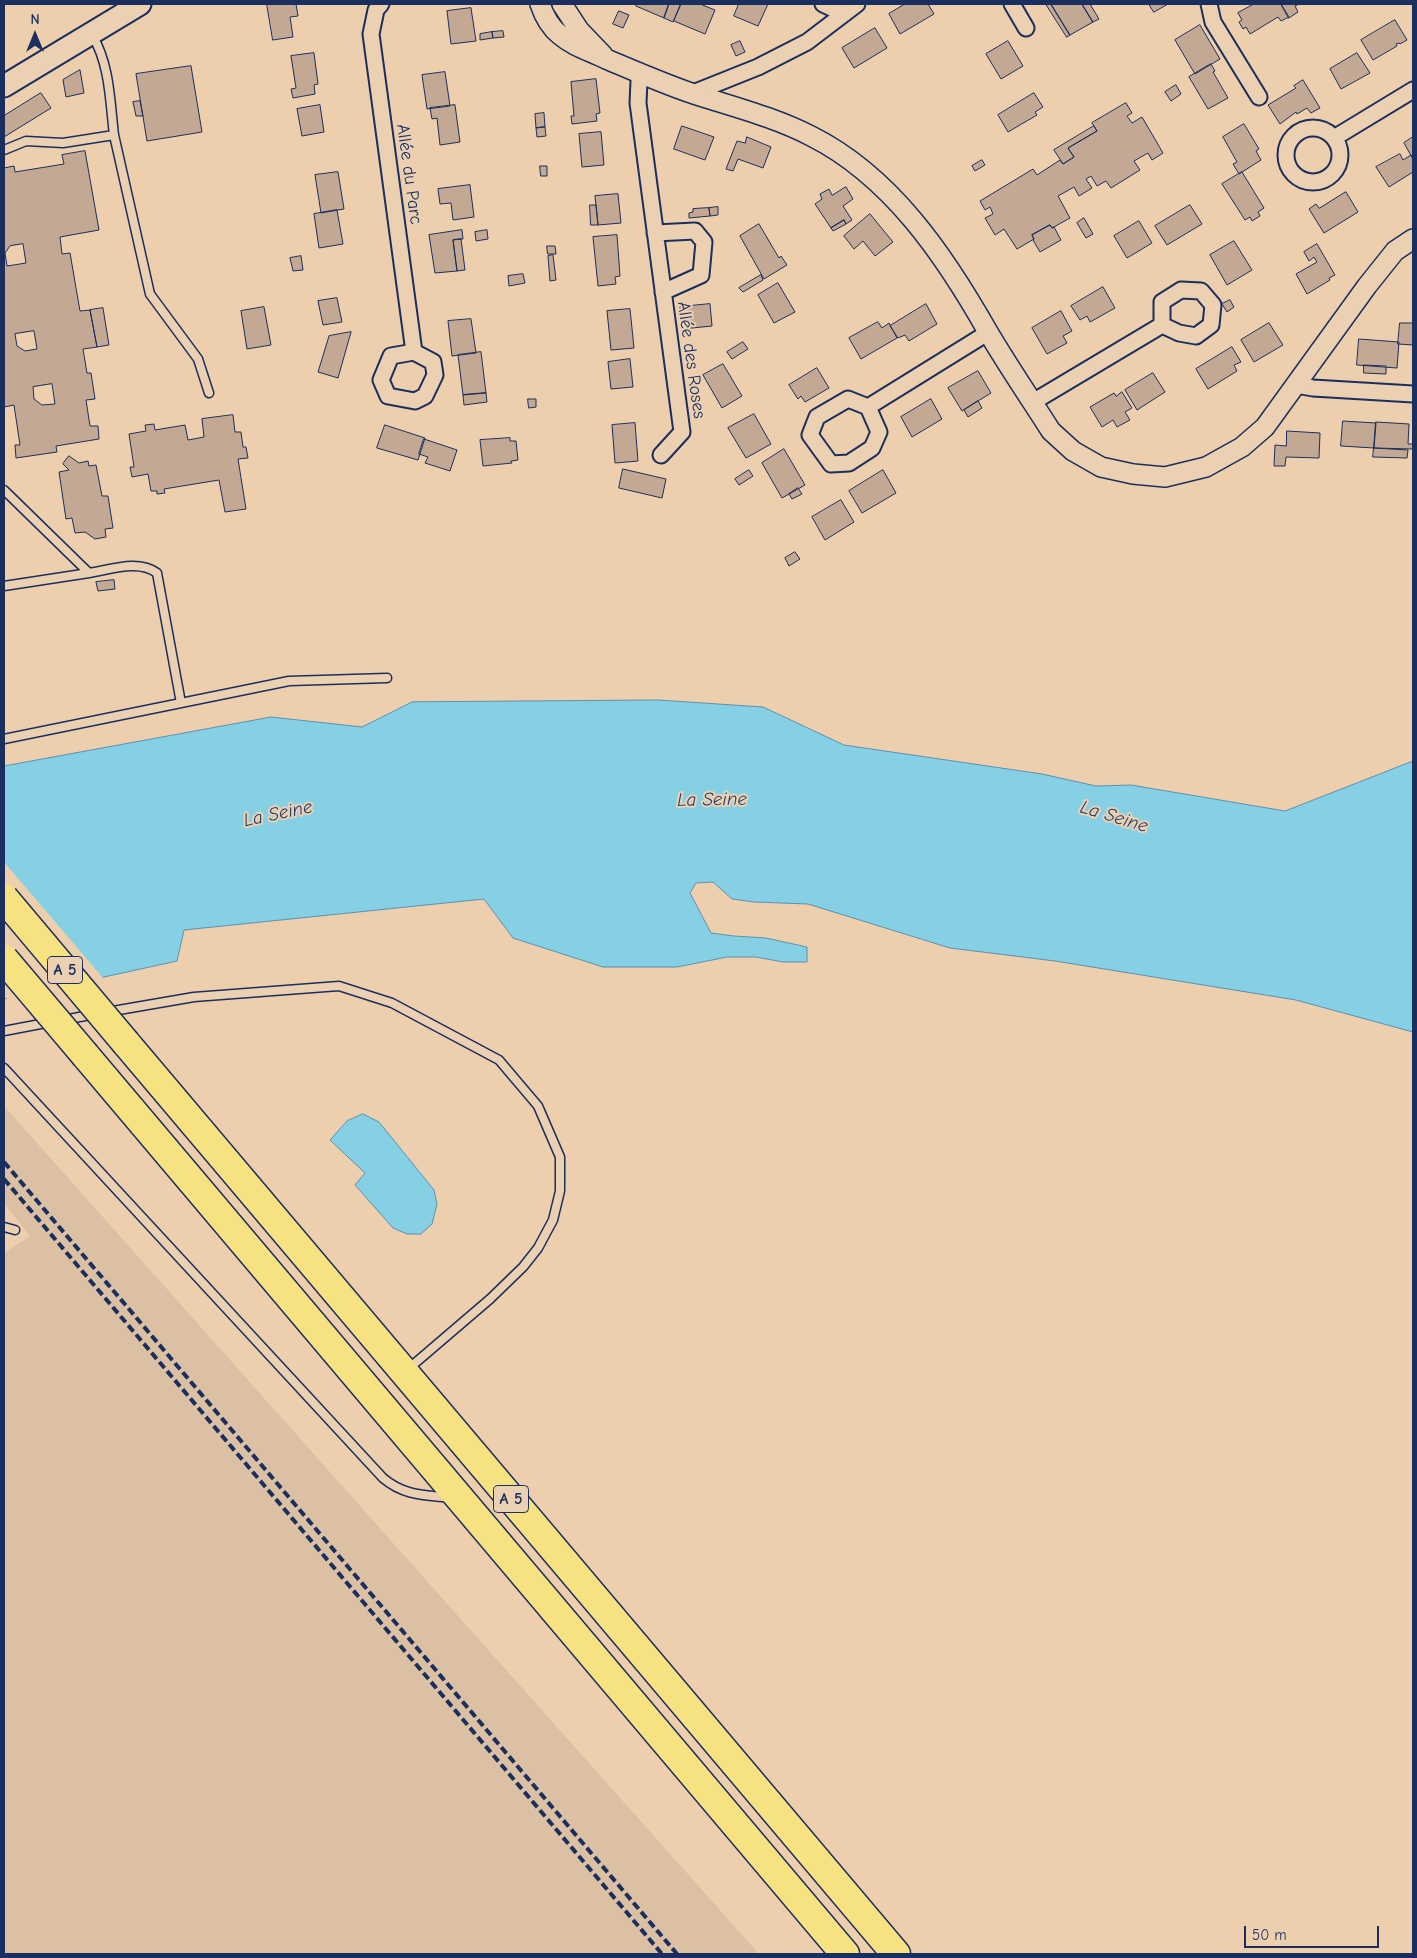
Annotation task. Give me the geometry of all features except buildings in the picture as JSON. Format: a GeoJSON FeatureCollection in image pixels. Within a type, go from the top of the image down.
{"type":"FeatureCollection","features":[{"type":"Feature","properties":{"kind":"highway","name":"A 5"},"geometry":{"type":"LineString","coordinates":[[4,898],[896,1954]]}},
{"type":"Feature","properties":{"kind":"highway","name":"A 5"},"geometry":{"type":"LineString","coordinates":[[4,959],[845,1954]]}},
{"type":"Feature","properties":{"kind":"main road"},"geometry":{"type":"LineString","coordinates":[[4,86],[140,4]]}},
{"type":"Feature","properties":{"kind":"street","name":"Allée du Parc"},"geometry":{"type":"LineString","coordinates":[[381,4],[376,10],[372,34],[414,352]]}},
{"type":"Feature","properties":{"kind":"street"},"geometry":{"type":"LineString","coordinates":[[540,4],[544,17],[559,34],[578,48],[641,75],[764,115],[812,136],[856,163],[916,223],[946,262],[1051,431],[1073,451],[1102,466],[1133,474],[1165,477],[1206,467],[1242,447],[1265,427],[1367,286],[1395,251],[1413,239]]}},
{"type":"Feature","properties":{"kind":"street"},"geometry":{"type":"LineString","coordinates":[[562,4],[579,30],[605,58]]}},
{"type":"Feature","properties":{"kind":"street"},"geometry":{"type":"LineString","coordinates":[[822,4],[844,14]]}},
{"type":"Feature","properties":{"kind":"street"},"geometry":{"type":"LineString","coordinates":[[693,93],[758,67],[807,42],[858,4]]}},
{"type":"Feature","properties":{"kind":"street"},"geometry":{"type":"LineString","coordinates":[[1012,4],[1026,28]]}},
{"type":"Feature","properties":{"kind":"street"},"geometry":{"type":"LineString","coordinates":[[1209,4],[1213,22],[1260,97]]}},
{"type":"Feature","properties":{"kind":"street","name":"Allée des Roses"},"geometry":{"type":"LineString","coordinates":[[641,75],[638,103],[682,432],[661,455]]}},
{"type":"Feature","properties":{"kind":"street"},"geometry":{"type":"LineString","coordinates":[[1334,138],[1413,90]]}},
{"type":"Feature","properties":{"kind":"street","name":"Allée des Roses"},"geometry":{"type":"LineString","coordinates":[[655,233],[695,231],[704,242],[701,275],[663,292]]}},
{"type":"Feature","properties":{"kind":"street"},"geometry":{"type":"LineString","coordinates":[[1033,402],[1162,325]]}},
{"type":"Feature","properties":{"kind":"street"},"geometry":{"type":"LineString","coordinates":[[868,407],[989,332]]}},
{"type":"Feature","properties":{"kind":"street"},"geometry":{"type":"LineString","coordinates":[[1296,385],[1313,388],[1413,394]]}},
{"type":"Feature","properties":{"kind":"street"},"geometry":{"type":"LineString","coordinates":[[848,399],[868,407],[879,432],[872,448],[849,463],[831,464],[810,435],[817,417],[848,399]]}},
{"type":"Feature","properties":{"kind":"lane"},"geometry":{"type":"LineString","coordinates":[[91,33],[99,46],[106,70],[114,135],[150,294],[198,359],[210,392]]}},
{"type":"Feature","properties":{"kind":"lane"},"geometry":{"type":"LineString","coordinates":[[4,150],[26,141],[63,143],[114,135]]}},
{"type":"Feature","properties":{"kind":"lane"},"geometry":{"type":"LineString","coordinates":[[4,490],[89,573]]}},
{"type":"Feature","properties":{"kind":"lane"},"geometry":{"type":"LineString","coordinates":[[4,586],[137,566],[150,568],[157,573],[181,703]]}},
{"type":"Feature","properties":{"kind":"lane"},"geometry":{"type":"LineString","coordinates":[[4,739],[289,681],[387,678]]}},
{"type":"Feature","properties":{"kind":"lane"},"geometry":{"type":"LineString","coordinates":[[4,1031],[194,997],[339,986],[392,1003],[499,1060],[538,1106],[560,1158],[558,1204],[545,1235],[523,1267],[490,1299],[404,1372]]}},
{"type":"Feature","properties":{"kind":"lane"},"geometry":{"type":"LineString","coordinates":[[4,1068],[383,1478],[394,1487],[408,1493],[460,1499]]}},
{"type":"Feature","properties":{"kind":"lane"},"geometry":{"type":"LineString","coordinates":[[4,1227],[15,1230]]}},
{"type":"Feature","properties":{"kind":"shaded area"},"geometry":{"type":"Polygon","coordinates":[[[4,1106],[759,1954],[4,1954],[4,1253],[30,1236],[4,1203],[4,1106]]]}},
{"type":"Feature","properties":{"kind":"water","name":"La Seine"},"geometry":{"type":"Polygon","coordinates":[[[658,700],[763,707],[844,745],[1042,774],[1096,786],[1131,785],[1285,811],[1413,761],[1413,1032],[1296,1000],[1055,961],[950,948],[808,904],[754,902],[732,899],[713,882],[696,883],[690,893],[711,933],[766,938],[807,947],[807,962],[783,962],[756,957],[727,957],[677,967],[603,967],[513,938],[484,899],[184,930],[177,961],[4,999],[4,766],[271,717],[362,727],[412,702],[658,700]]]}},
{"type":"Feature","properties":{"kind":"water"},"geometry":{"type":"Polygon","coordinates":[[[363,1114],[379,1122],[434,1190],[437,1204],[432,1224],[421,1234],[407,1234],[393,1228],[355,1185],[365,1173],[330,1140],[347,1121],[363,1114]]]}},
{"type":"Feature","properties":{"kind":"pier"},"geometry":{"type":"Polygon","coordinates":[[[4,862],[104,979],[8,1000],[4,996],[4,862]]]}},
{"type":"Feature","properties":{"kind":"railway"},"geometry":{"type":"LineString","coordinates":[[4,1162],[677,1954]]}},
{"type":"Feature","properties":{"kind":"railway"},"geometry":{"type":"LineString","coordinates":[[4,1179],[662,1954]]}}]}
